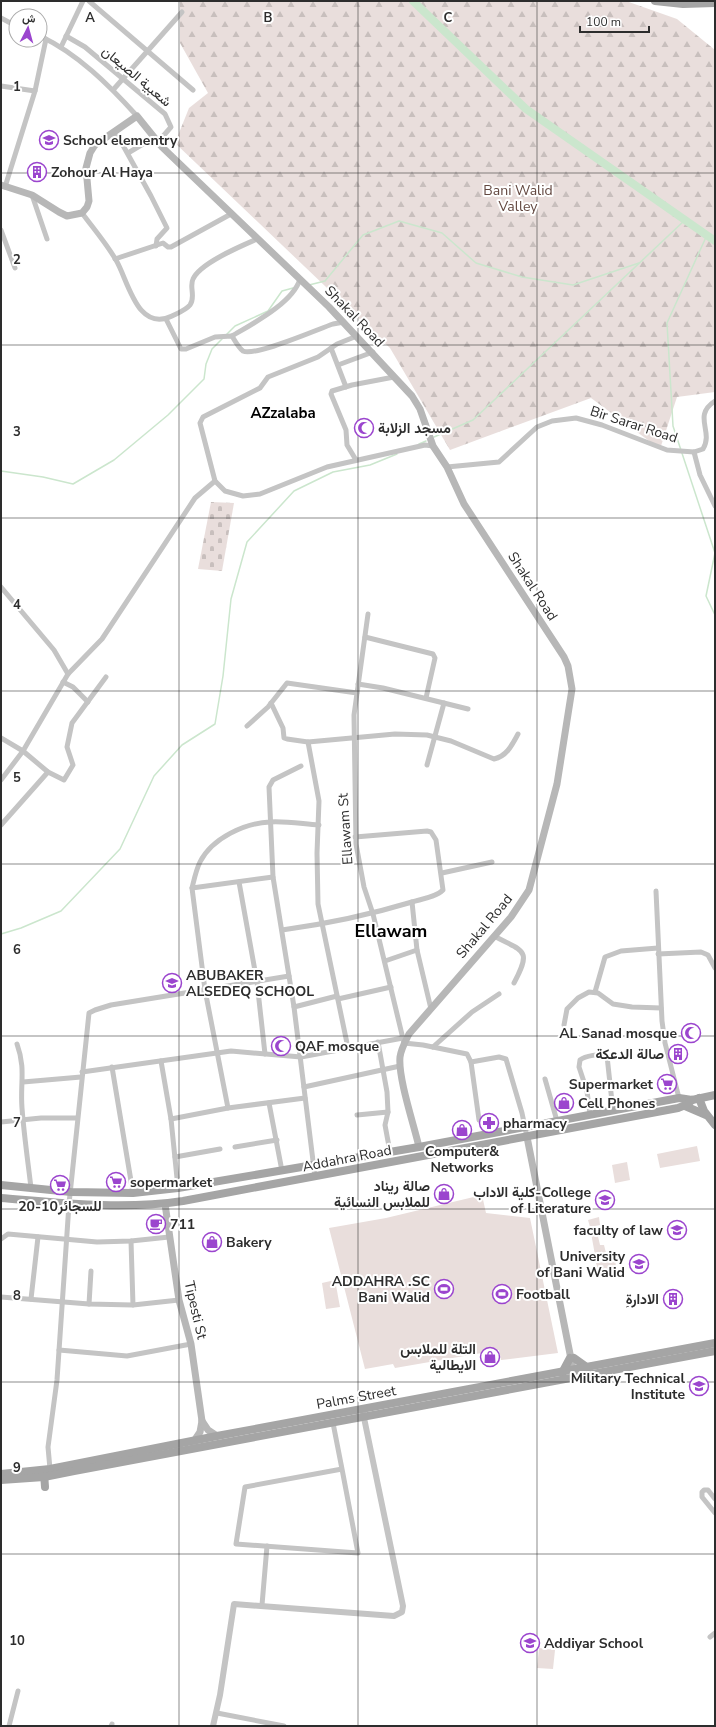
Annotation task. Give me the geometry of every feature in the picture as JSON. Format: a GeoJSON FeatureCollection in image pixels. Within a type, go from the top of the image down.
{"type":"FeatureCollection","features":[{"type":"Feature","properties":{"kind":"main road"},"geometry":{"type":"LineString","coordinates":[[655,1],[683,4],[715,3]]}},
{"type":"Feature","properties":{"kind":"main road"},"geometry":{"type":"LineString","coordinates":[[3,186],[32,195],[67,216],[82,213],[87,207],[89,201],[86,168],[94,145],[137,116]]}},
{"type":"Feature","properties":{"kind":"main road","name":"Shakal Road"},"geometry":{"type":"LineString","coordinates":[[137,116],[155,140],[344,322],[373,352],[416,402],[433,446],[447,467],[464,504],[564,657],[568,666],[572,689],[557,784],[532,883],[518,909],[404,1041],[400,1054],[400,1066],[419,1147]]}},
{"type":"Feature","properties":{"kind":"main road","name":"Addahra Road"},"geometry":{"type":"LineString","coordinates":[[1,1185],[70,1192],[133,1193],[178,1188],[419,1147],[679,1098],[696,1099],[715,1095]]}},
{"type":"Feature","properties":{"kind":"main road"},"geometry":{"type":"LineString","coordinates":[[696,1099],[706,1115],[715,1125]]}},
{"type":"Feature","properties":{"kind":"main road"},"geometry":{"type":"LineString","coordinates":[[696,1099],[715,1120]]}},
{"type":"Feature","properties":{"kind":"main road","name":"Addahra Road"},"geometry":{"type":"LineString","coordinates":[[1,1198],[69,1204],[165,1204],[315,1177],[685,1106],[696,1099]]}},
{"type":"Feature","properties":{"kind":"main road"},"geometry":{"type":"LineString","coordinates":[[685,1106],[706,1115]]}},
{"type":"Feature","properties":{"kind":"main road"},"geometry":{"type":"LineString","coordinates":[[527,1137],[575,1373]]}},
{"type":"Feature","properties":{"kind":"main road","name":"Tipesti St"},"geometry":{"type":"LineString","coordinates":[[165,1204],[179,1300],[191,1344],[202,1421]]}},
{"type":"Feature","properties":{"kind":"main road","name":"Palms Street"},"geometry":{"type":"LineString","coordinates":[[1,1480],[165,1450],[333,1424],[363,1414],[562,1373],[575,1373],[588,1368],[715,1343]]}},
{"type":"Feature","properties":{"kind":"main road","name":"Palms Street"},"geometry":{"type":"LineString","coordinates":[[165,1450],[194,1440],[363,1414],[575,1373],[715,1351]]}},
{"type":"Feature","properties":{"kind":"main road"},"geometry":{"type":"LineString","coordinates":[[572,1358],[588,1368]]}},
{"type":"Feature","properties":{"kind":"main road"},"geometry":{"type":"LineString","coordinates":[[562,1373],[572,1358]]}},
{"type":"Feature","properties":{"kind":"main road"},"geometry":{"type":"LineString","coordinates":[[202,1421],[208,1430],[217,1436]]}},
{"type":"Feature","properties":{"kind":"main road"},"geometry":{"type":"LineString","coordinates":[[194,1440],[200,1432],[202,1421]]}},
{"type":"Feature","properties":{"kind":"main road"},"geometry":{"type":"LineString","coordinates":[[45,1487],[46,1472]]}},
{"type":"Feature","properties":{"kind":"main road","name":"Palms Street"},"geometry":{"type":"LineString","coordinates":[[1,1474],[46,1472]]}},
{"type":"Feature","properties":{"kind":"street"},"geometry":{"type":"LineString","coordinates":[[61,47],[84,1]]}},
{"type":"Feature","properties":{"kind":"street"},"geometry":{"type":"LineString","coordinates":[[89,1],[193,90]]}},
{"type":"Feature","properties":{"kind":"street"},"geometry":{"type":"LineString","coordinates":[[113,90],[182,12]]}},
{"type":"Feature","properties":{"kind":"street","name":"شعبية الصيعان"},"geometry":{"type":"LineString","coordinates":[[66,36],[85,47],[168,117],[171,127],[155,140]]}},
{"type":"Feature","properties":{"kind":"street"},"geometry":{"type":"LineString","coordinates":[[48,40],[61,47],[113,90],[137,116]]}},
{"type":"Feature","properties":{"kind":"street"},"geometry":{"type":"LineString","coordinates":[[3,186],[35,91],[44,48]]}},
{"type":"Feature","properties":{"kind":"street"},"geometry":{"type":"LineString","coordinates":[[1,86],[35,91]]}},
{"type":"Feature","properties":{"kind":"street"},"geometry":{"type":"LineString","coordinates":[[115,131],[128,153],[166,228],[157,239],[156,246]]}},
{"type":"Feature","properties":{"kind":"street"},"geometry":{"type":"LineString","coordinates":[[128,153],[155,140]]}},
{"type":"Feature","properties":{"kind":"street"},"geometry":{"type":"LineString","coordinates":[[32,195],[47,239]]}},
{"type":"Feature","properties":{"kind":"street"},"geometry":{"type":"LineString","coordinates":[[82,213],[115,259],[136,305],[153,317],[166,319],[189,306],[192,302],[192,282],[194,277],[202,269],[257,239]]}},
{"type":"Feature","properties":{"kind":"street"},"geometry":{"type":"LineString","coordinates":[[115,259],[163,243],[168,247],[171,247],[231,214]]}},
{"type":"Feature","properties":{"kind":"street"},"geometry":{"type":"LineString","coordinates":[[1,230],[15,268]]}},
{"type":"Feature","properties":{"kind":"street"},"geometry":{"type":"LineString","coordinates":[[166,319],[181,349],[186,349],[215,337],[232,336],[286,300],[298,286],[300,279]]}},
{"type":"Feature","properties":{"kind":"street"},"geometry":{"type":"LineString","coordinates":[[232,336],[242,350],[250,351],[264,349],[333,324],[344,322]]}},
{"type":"Feature","properties":{"kind":"street"},"geometry":{"type":"LineString","coordinates":[[357,336],[331,348],[318,357],[268,377],[260,388],[203,417],[200,423],[215,481],[225,491],[234,494],[252,496],[266,492],[316,470],[426,445],[433,446]]}},
{"type":"Feature","properties":{"kind":"street"},"geometry":{"type":"LineString","coordinates":[[331,348],[346,387]]}},
{"type":"Feature","properties":{"kind":"street"},"geometry":{"type":"LineString","coordinates":[[338,365],[373,352]]}},
{"type":"Feature","properties":{"kind":"street"},"geometry":{"type":"LineString","coordinates":[[356,460],[347,445],[346,430],[332,394],[333,390],[394,378]]}},
{"type":"Feature","properties":{"kind":"street","name":"Bir Sarar Road"},"geometry":{"type":"LineString","coordinates":[[447,467],[499,462],[537,427],[552,421],[576,418],[602,425],[667,450],[694,452],[703,449],[706,443],[704,415],[707,407],[715,401]]}},
{"type":"Feature","properties":{"kind":"street"},"geometry":{"type":"LineString","coordinates":[[694,452],[700,475],[715,506]]}},
{"type":"Feature","properties":{"kind":"street"},"geometry":{"type":"LineString","coordinates":[[1,780],[23,751],[68,674],[102,639],[195,498],[215,481]]}},
{"type":"Feature","properties":{"kind":"street"},"geometry":{"type":"LineString","coordinates":[[1,587],[54,650],[68,674]]}},
{"type":"Feature","properties":{"kind":"street","name":"Ellawam St"},"geometry":{"type":"LineString","coordinates":[[368,614],[358,684],[354,739],[356,837],[364,887],[373,914],[404,1041]]}},
{"type":"Feature","properties":{"kind":"street"},"geometry":{"type":"LineString","coordinates":[[365,638],[433,654],[435,658],[426,698]]}},
{"type":"Feature","properties":{"kind":"street"},"geometry":{"type":"LineString","coordinates":[[1,738],[23,751],[48,772],[63,781],[73,766],[67,747],[69,731],[75,718],[106,676]]}},
{"type":"Feature","properties":{"kind":"street"},"geometry":{"type":"LineString","coordinates":[[63,682],[73,687],[88,702]]}},
{"type":"Feature","properties":{"kind":"street"},"geometry":{"type":"LineString","coordinates":[[247,726],[271,703],[287,683],[357,693]]}},
{"type":"Feature","properties":{"kind":"street"},"geometry":{"type":"LineString","coordinates":[[358,684],[426,698],[468,709]]}},
{"type":"Feature","properties":{"kind":"street"},"geometry":{"type":"LineString","coordinates":[[271,703],[280,719],[285,739],[308,742],[354,739],[395,734],[435,736],[494,759],[503,756],[518,734]]}},
{"type":"Feature","properties":{"kind":"street"},"geometry":{"type":"LineString","coordinates":[[427,765],[444,703]]}},
{"type":"Feature","properties":{"kind":"street"},"geometry":{"type":"LineString","coordinates":[[308,742],[319,801],[317,891],[322,924],[348,1048]]}},
{"type":"Feature","properties":{"kind":"street"},"geometry":{"type":"LineString","coordinates":[[301,766],[271,782],[269,787],[273,877],[294,1007],[315,1177]]}},
{"type":"Feature","properties":{"kind":"street"},"geometry":{"type":"LineString","coordinates":[[1,825],[48,772]]}},
{"type":"Feature","properties":{"kind":"street"},"geometry":{"type":"LineString","coordinates":[[228,1108],[205,990],[192,888],[200,861],[212,847],[223,838],[248,826],[271,822],[319,825]]}},
{"type":"Feature","properties":{"kind":"street"},"geometry":{"type":"LineString","coordinates":[[282,930],[373,914],[440,893],[443,890],[442,872],[436,840],[431,832],[356,837]]}},
{"type":"Feature","properties":{"kind":"street"},"geometry":{"type":"LineString","coordinates":[[442,872],[492,862]]}},
{"type":"Feature","properties":{"kind":"street"},"geometry":{"type":"LineString","coordinates":[[192,888],[273,877]]}},
{"type":"Feature","properties":{"kind":"street"},"geometry":{"type":"LineString","coordinates":[[239,882],[257,982],[265,1054]]}},
{"type":"Feature","properties":{"kind":"street"},"geometry":{"type":"LineString","coordinates":[[656,891],[661,1008],[665,1043],[679,1098]]}},
{"type":"Feature","properties":{"kind":"street"},"geometry":{"type":"LineString","coordinates":[[412,902],[417,950],[431,1009]]}},
{"type":"Feature","properties":{"kind":"street"},"geometry":{"type":"LineString","coordinates":[[494,936],[521,951],[524,956],[524,964],[514,983]]}},
{"type":"Feature","properties":{"kind":"street"},"geometry":{"type":"LineString","coordinates":[[385,961],[417,950]]}},
{"type":"Feature","properties":{"kind":"street"},"geometry":{"type":"LineString","coordinates":[[595,992],[605,957],[621,951],[701,952],[708,955],[715,968]]}},
{"type":"Feature","properties":{"kind":"street"},"geometry":{"type":"LineString","coordinates":[[46,1472],[48,1447],[55,1405],[61,1302],[70,1192],[89,1013],[111,1005],[289,976]]}},
{"type":"Feature","properties":{"kind":"street"},"geometry":{"type":"LineString","coordinates":[[294,1007],[391,987]]}},
{"type":"Feature","properties":{"kind":"street"},"geometry":{"type":"LineString","coordinates":[[595,992],[613,1004],[632,1007],[661,1008]]}},
{"type":"Feature","properties":{"kind":"street"},"geometry":{"type":"LineString","coordinates":[[564,1024],[567,1009],[582,996],[595,992]]}},
{"type":"Feature","properties":{"kind":"street"},"geometry":{"type":"LineString","coordinates":[[433,1047],[472,1012],[499,994]]}},
{"type":"Feature","properties":{"kind":"street"},"geometry":{"type":"LineString","coordinates":[[23,1082],[216,1052],[244,1051],[301,1057],[378,1042],[404,1041],[465,1052],[469,1056],[479,1120]]}},
{"type":"Feature","properties":{"kind":"street"},"geometry":{"type":"LineString","coordinates":[[378,1042],[387,1092],[388,1112],[385,1125],[390,1152]]}},
{"type":"Feature","properties":{"kind":"street"},"geometry":{"type":"LineString","coordinates":[[17,1044],[22,1057],[23,1120],[31,1188]]}},
{"type":"Feature","properties":{"kind":"street"},"geometry":{"type":"LineString","coordinates":[[590,1114],[587,1091],[580,1067],[580,1060],[583,1057],[602,1054],[607,1056],[613,1111]]}},
{"type":"Feature","properties":{"kind":"street"},"geometry":{"type":"LineString","coordinates":[[470,1062],[499,1057],[506,1058],[527,1137]]}},
{"type":"Feature","properties":{"kind":"street"},"geometry":{"type":"LineString","coordinates":[[161,1061],[170,1119],[178,1188]]}},
{"type":"Feature","properties":{"kind":"street"},"geometry":{"type":"LineString","coordinates":[[304,1087],[400,1066]]}},
{"type":"Feature","properties":{"kind":"street"},"geometry":{"type":"LineString","coordinates":[[112,1068],[133,1193]]}},
{"type":"Feature","properties":{"kind":"street"},"geometry":{"type":"LineString","coordinates":[[545,1079],[557,1121]]}},
{"type":"Feature","properties":{"kind":"street"},"geometry":{"type":"LineString","coordinates":[[170,1119],[228,1108],[305,1098]]}},
{"type":"Feature","properties":{"kind":"street"},"geometry":{"type":"LineString","coordinates":[[269,1103],[282,1171]]}},
{"type":"Feature","properties":{"kind":"street"},"geometry":{"type":"LineString","coordinates":[[357,1115],[388,1112]]}},
{"type":"Feature","properties":{"kind":"street"},"geometry":{"type":"LineString","coordinates":[[1,1122],[77,1118]]}},
{"type":"Feature","properties":{"kind":"street"},"geometry":{"type":"LineString","coordinates":[[235,1147],[277,1140]]}},
{"type":"Feature","properties":{"kind":"street"},"geometry":{"type":"LineString","coordinates":[[175,1157],[220,1149]]}},
{"type":"Feature","properties":{"kind":"street"},"geometry":{"type":"LineString","coordinates":[[1,1239],[8,1234],[97,1242],[132,1241],[169,1237]]}},
{"type":"Feature","properties":{"kind":"street"},"geometry":{"type":"LineString","coordinates":[[31,1299],[38,1237]]}},
{"type":"Feature","properties":{"kind":"street"},"geometry":{"type":"LineString","coordinates":[[132,1241],[133,1305]]}},
{"type":"Feature","properties":{"kind":"street"},"geometry":{"type":"LineString","coordinates":[[88,1304],[91,1271]]}},
{"type":"Feature","properties":{"kind":"street"},"geometry":{"type":"LineString","coordinates":[[1,1297],[88,1304],[133,1305],[179,1300]]}},
{"type":"Feature","properties":{"kind":"street"},"geometry":{"type":"LineString","coordinates":[[59,1350],[127,1356],[191,1344]]}},
{"type":"Feature","properties":{"kind":"street"},"geometry":{"type":"LineString","coordinates":[[213,1726],[217,1713],[232,1606],[237,1603],[394,1616],[402,1612],[403,1606],[363,1414]]}},
{"type":"Feature","properties":{"kind":"street"},"geometry":{"type":"LineString","coordinates":[[333,1424],[342,1469],[358,1553],[236,1544],[245,1487],[342,1469]]}},
{"type":"Feature","properties":{"kind":"street"},"geometry":{"type":"LineString","coordinates":[[715,1499],[706,1490],[703,1490],[701,1493],[702,1497],[715,1513]]}},
{"type":"Feature","properties":{"kind":"street"},"geometry":{"type":"LineString","coordinates":[[262,1605],[267,1546]]}},
{"type":"Feature","properties":{"kind":"street"},"geometry":{"type":"LineString","coordinates":[[710,1637],[715,1633]]}},
{"type":"Feature","properties":{"kind":"street"},"geometry":{"type":"LineString","coordinates":[[9,1726],[18,1691]]}},
{"type":"Feature","properties":{"kind":"street"},"geometry":{"type":"LineString","coordinates":[[217,1713],[284,1726]]}},
{"type":"Feature","properties":{"kind":"green space","name":"Bani Walid Valley"},"geometry":{"type":"Polygon","coordinates":[[[180,1],[626,1],[677,19],[715,50],[715,392],[677,397],[660,449],[591,398],[450,450],[390,348],[175,143],[189,108],[208,93],[180,43],[180,1]]]}},
{"type":"Feature","properties":{"kind":"green space"},"geometry":{"type":"Polygon","coordinates":[[[211,502],[234,503],[222,571],[198,569],[211,502]]]}},
{"type":"Feature","properties":{"kind":"green space"},"geometry":{"type":"Polygon","coordinates":[[[697,1146],[700,1161],[660,1168],[657,1154],[697,1146]]]}},
{"type":"Feature","properties":{"kind":"green space"},"geometry":{"type":"Polygon","coordinates":[[[627,1162],[630,1180],[615,1183],[612,1165],[627,1162]]]}},
{"type":"Feature","properties":{"kind":"green space","name":"ADDAHRA .SC Bani Walid"},"geometry":{"type":"Polygon","coordinates":[[[482,1195],[486,1213],[530,1218],[558,1353],[501,1360],[499,1350],[395,1368],[393,1364],[365,1369],[329,1228],[386,1218],[482,1195]]]}},
{"type":"Feature","properties":{"kind":"green space"},"geometry":{"type":"Polygon","coordinates":[[[599,1217],[600,1225],[590,1227],[588,1220],[599,1217]]]}},
{"type":"Feature","properties":{"kind":"green space"},"geometry":{"type":"Polygon","coordinates":[[[597,1232],[600,1245],[604,1245],[606,1253],[595,1255],[591,1233],[597,1232]]]}},
{"type":"Feature","properties":{"kind":"green space"},"geometry":{"type":"Polygon","coordinates":[[[615,1260],[617,1272],[600,1277],[596,1263],[615,1260]]]}},
{"type":"Feature","properties":{"kind":"green space"},"geometry":{"type":"Polygon","coordinates":[[[335,1280],[340,1307],[326,1309],[322,1283],[335,1280]]]}},
{"type":"Feature","properties":{"kind":"green space"},"geometry":{"type":"Polygon","coordinates":[[[539,1648],[555,1650],[553,1669],[537,1668],[539,1648]]]}},
{"type":"Feature","properties":{"kind":"waterway","name":"Bani Walid Valley"},"geometry":{"type":"LineString","coordinates":[[413,1],[526,109],[715,241]]}},
{"type":"Feature","properties":{"kind":"waterway"},"geometry":{"type":"LineString","coordinates":[[434,437],[473,420],[685,220]]}},
{"type":"Feature","properties":{"kind":"waterway"},"geometry":{"type":"LineString","coordinates":[[309,285],[325,281],[363,235],[399,221],[442,233],[476,263],[522,277],[573,285],[639,263]]}},
{"type":"Feature","properties":{"kind":"waterway"},"geometry":{"type":"LineString","coordinates":[[707,235],[667,323],[673,426],[715,553],[706,596],[715,615]]}},
{"type":"Feature","properties":{"kind":"waterway"},"geometry":{"type":"LineString","coordinates":[[226,335],[235,326],[268,311],[282,291],[293,288]]}},
{"type":"Feature","properties":{"kind":"waterway"},"geometry":{"type":"LineString","coordinates":[[1,471],[43,477],[73,484],[114,460],[168,415],[204,379],[206,364],[212,349],[222,339]]}},
{"type":"Feature","properties":{"kind":"waterway"},"geometry":{"type":"LineString","coordinates":[[419,444],[426,441]]}},
{"type":"Feature","properties":{"kind":"waterway"},"geometry":{"type":"LineString","coordinates":[[1,934],[21,928],[61,911],[120,849],[154,776],[182,745],[215,724],[223,676],[231,599],[247,542],[294,491],[333,472],[370,465],[397,454]]}},
{"type":"Feature","properties":{"kind":"place","name":"School elementry"},"geometry":{"type":"Point","coordinates":[49,140]}},
{"type":"Feature","properties":{"kind":"place","name":"Zohour Al Haya"},"geometry":{"type":"Point","coordinates":[37,172]}},
{"type":"Feature","properties":{"kind":"place","name":"مسجد الزلابة"},"geometry":{"type":"Point","coordinates":[364,428]}},
{"type":"Feature","properties":{"kind":"place","name":"ABUBAKER ALSEDEQ SCHOOL"},"geometry":{"type":"Point","coordinates":[172,983]}},
{"type":"Feature","properties":{"kind":"place","name":"AL Sanad mosque"},"geometry":{"type":"Point","coordinates":[691,1033]}},
{"type":"Feature","properties":{"kind":"place","name":"QAF mosque"},"geometry":{"type":"Point","coordinates":[281,1046]}},
{"type":"Feature","properties":{"kind":"place","name":"صالة الدعكة"},"geometry":{"type":"Point","coordinates":[678,1054]}},
{"type":"Feature","properties":{"kind":"place","name":"Supermarket"},"geometry":{"type":"Point","coordinates":[667,1084]}},
{"type":"Feature","properties":{"kind":"place","name":"Cell Phones"},"geometry":{"type":"Point","coordinates":[564,1103]}},
{"type":"Feature","properties":{"kind":"place","name":"pharmacy"},"geometry":{"type":"Point","coordinates":[489,1123]}},
{"type":"Feature","properties":{"kind":"place","name":"Computer& Networks"},"geometry":{"type":"Point","coordinates":[462,1130]}},
{"type":"Feature","properties":{"kind":"place","name":"sopermarket"},"geometry":{"type":"Point","coordinates":[116,1182]}},
{"type":"Feature","properties":{"kind":"place","name":"20-10للسجائر"},"geometry":{"type":"Point","coordinates":[60,1185]}},
{"type":"Feature","properties":{"kind":"place","name":"صالة ريناد للملابس النسائية"},"geometry":{"type":"Point","coordinates":[444,1194]}},
{"type":"Feature","properties":{"kind":"place","name":"كلية الاداب-College of Literature"},"geometry":{"type":"Point","coordinates":[605,1200]}},
{"type":"Feature","properties":{"kind":"place","name":"711"},"geometry":{"type":"Point","coordinates":[156,1224]}},
{"type":"Feature","properties":{"kind":"place","name":"faculty of law"},"geometry":{"type":"Point","coordinates":[677,1230]}},
{"type":"Feature","properties":{"kind":"place","name":"Bakery"},"geometry":{"type":"Point","coordinates":[212,1242]}},
{"type":"Feature","properties":{"kind":"place","name":"University of Bani Walid"},"geometry":{"type":"Point","coordinates":[639,1264]}},
{"type":"Feature","properties":{"kind":"place","name":"ADDAHRA .SC Bani Walid"},"geometry":{"type":"Point","coordinates":[444,1289]}},
{"type":"Feature","properties":{"kind":"place","name":"Football"},"geometry":{"type":"Point","coordinates":[502,1294]}},
{"type":"Feature","properties":{"kind":"place","name":"ِالادارة"},"geometry":{"type":"Point","coordinates":[673,1299]}},
{"type":"Feature","properties":{"kind":"place","name":"التلة للملابس الايطالية"},"geometry":{"type":"Point","coordinates":[490,1357]}},
{"type":"Feature","properties":{"kind":"place","name":"Military Technical Institute"},"geometry":{"type":"Point","coordinates":[699,1386]}},
{"type":"Feature","properties":{"kind":"place","name":"Addiyar School"},"geometry":{"type":"Point","coordinates":[530,1643]}},
{"type":"Feature","properties":{"kind":"district","name":"AZzalaba"},"geometry":{"type":"Point","coordinates":[283,413]}},
{"type":"Feature","properties":{"kind":"district","name":"Ellawam"},"geometry":{"type":"Point","coordinates":[391,931]}}]}
